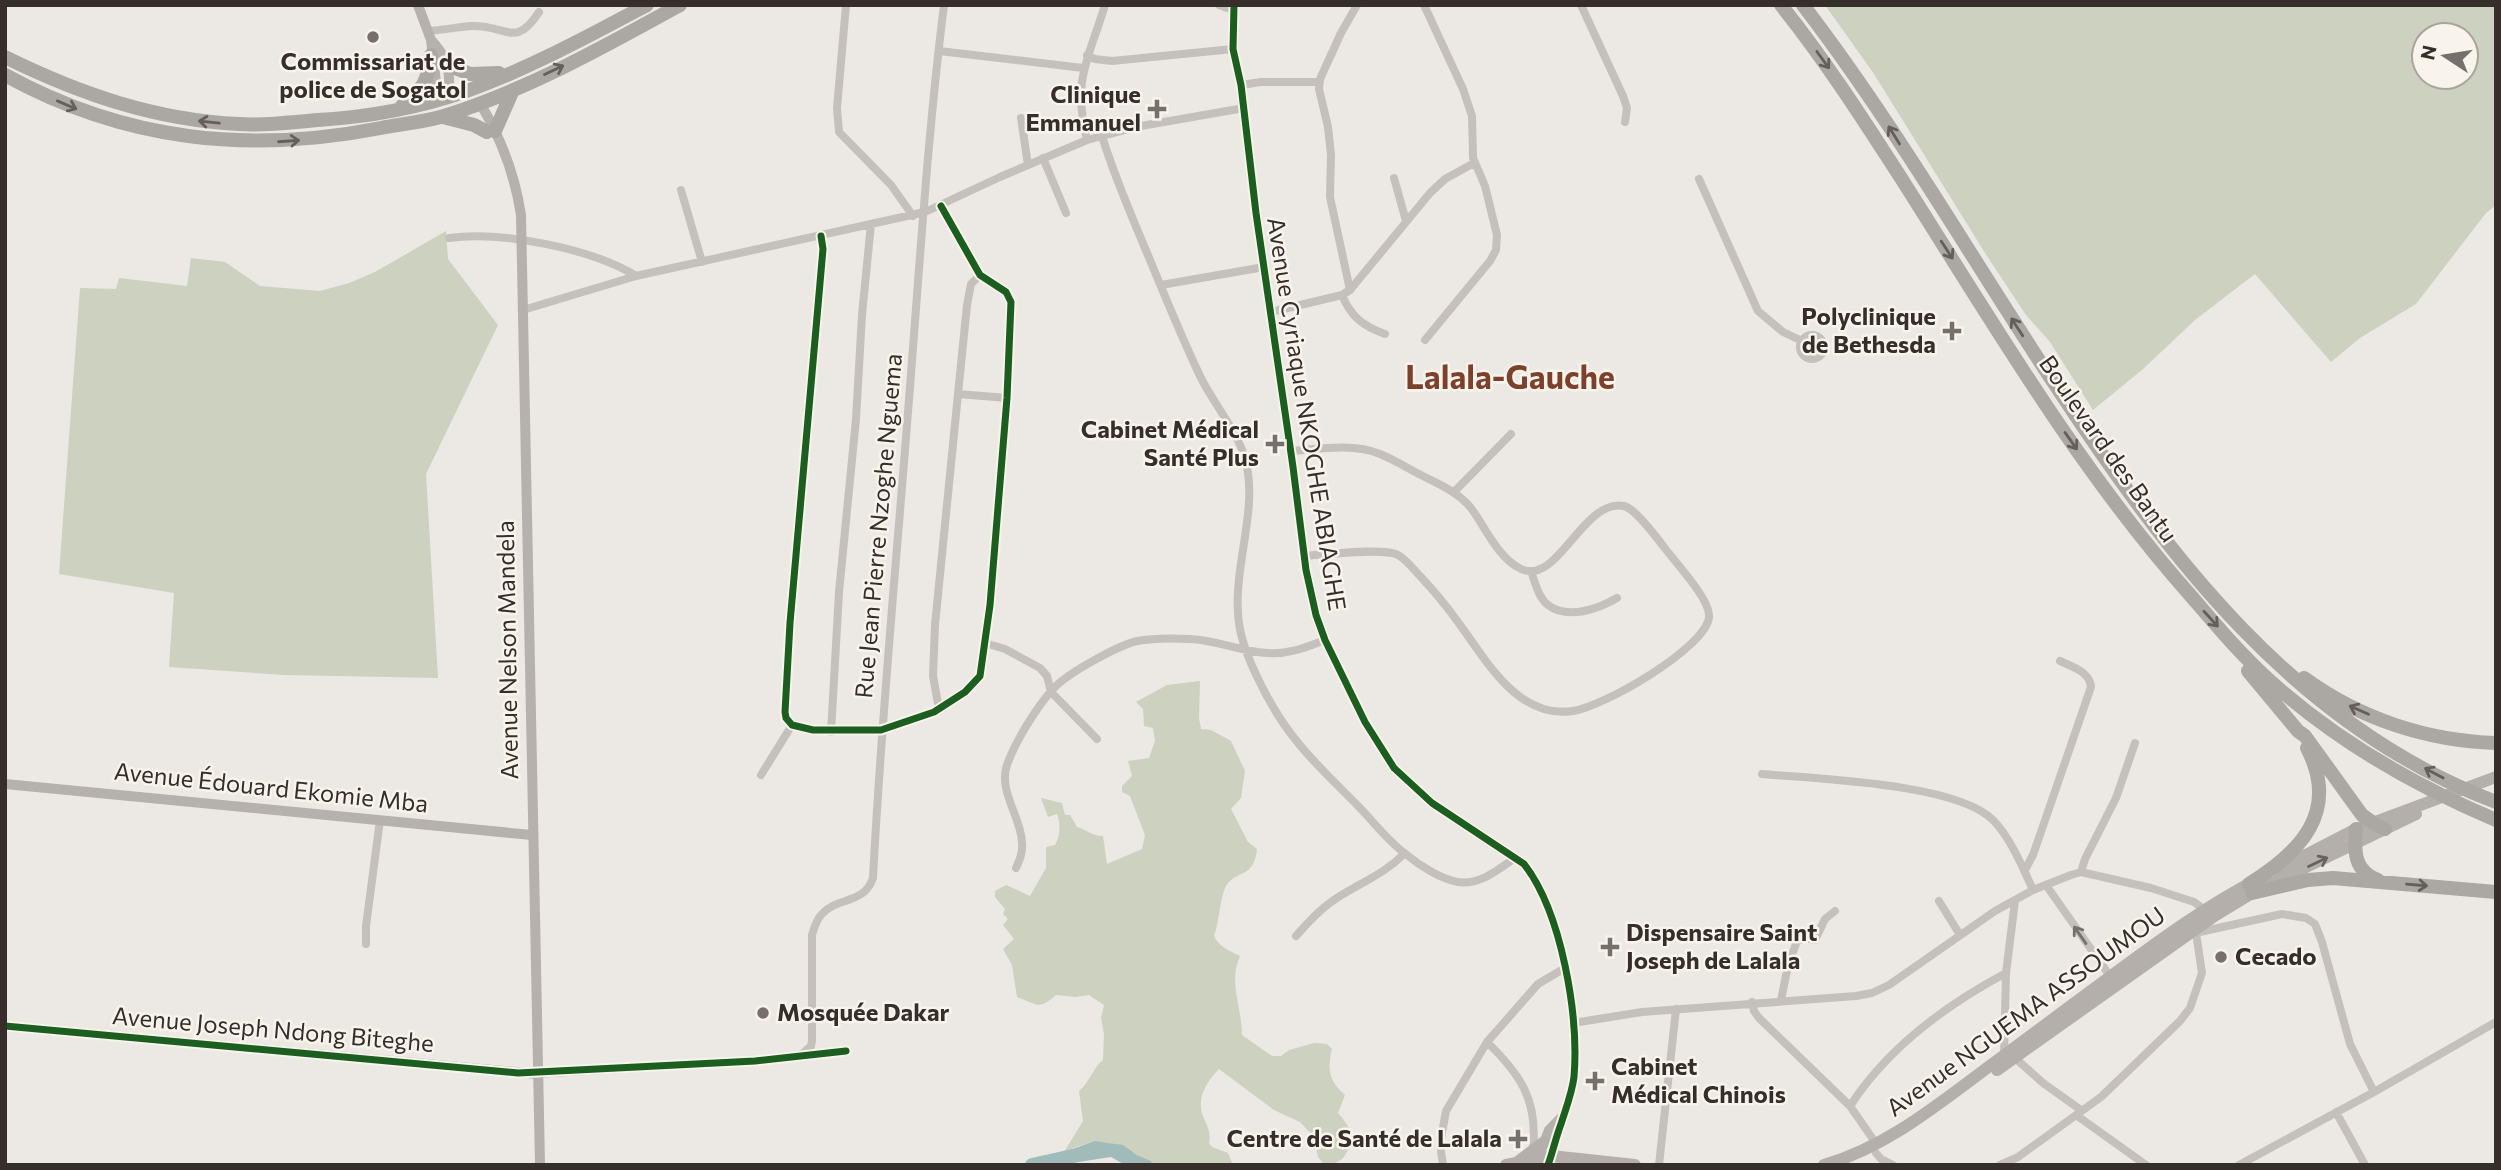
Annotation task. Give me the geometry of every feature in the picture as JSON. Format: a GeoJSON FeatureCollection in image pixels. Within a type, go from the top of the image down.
{"type":"FeatureCollection","features":[{"type":"Feature","properties":{"kind":"highway"},"geometry":{"type":"LineString","coordinates":[[6,57],[58,83],[107,102],[186,119],[241,125],[336,119],[450,96],[511,73],[588,37],[647,5]]}},
{"type":"Feature","properties":{"kind":"highway"},"geometry":{"type":"LineString","coordinates":[[5,75],[103,118],[147,130],[241,142],[306,139],[364,132],[442,117],[513,90],[680,5]]}},
{"type":"Feature","properties":{"kind":"highway","name":"Boulevard des Bantu"},"geometry":{"type":"LineString","coordinates":[[1782,5],[1834,75],[2070,441],[2147,547],[2270,681],[2354,746],[2398,773],[2496,820]]}},
{"type":"Feature","properties":{"kind":"highway","name":"Boulevard des Bantu"},"geometry":{"type":"LineString","coordinates":[[1803,5],[1870,95],[2107,463],[2183,562],[2237,624],[2300,685],[2352,726],[2443,778],[2496,802]]}},
{"type":"Feature","properties":{"kind":"highway"},"geometry":{"type":"LineString","coordinates":[[398,108],[423,87],[428,76],[430,42]]}},
{"type":"Feature","properties":{"kind":"highway"},"geometry":{"type":"LineString","coordinates":[[448,65],[470,74],[511,73]]}},
{"type":"Feature","properties":{"kind":"highway"},"geometry":{"type":"LineString","coordinates":[[5,84],[26,86]]}},
{"type":"Feature","properties":{"kind":"highway"},"geometry":{"type":"LineString","coordinates":[[442,117],[474,125],[493,134],[513,90]]}},
{"type":"Feature","properties":{"kind":"highway"},"geometry":{"type":"LineString","coordinates":[[2237,624],[2307,680],[2349,706],[2411,731],[2448,739],[2496,743]]}},
{"type":"Feature","properties":{"kind":"highway"},"geometry":{"type":"LineString","coordinates":[[2229,639],[2249,672],[2312,745],[2362,815],[2379,826]]}},
{"type":"Feature","properties":{"kind":"highway"},"geometry":{"type":"LineString","coordinates":[[2251,889],[2288,857],[2312,827],[2319,793],[2317,775],[2312,758],[2298,731]]}},
{"type":"Feature","properties":{"kind":"highway"},"geometry":{"type":"LineString","coordinates":[[2356,830],[2354,851],[2361,868],[2369,877],[2384,882]]}},
{"type":"Feature","properties":{"kind":"highway"},"geometry":{"type":"LineString","coordinates":[[2251,889],[2316,879],[2349,879],[2496,892]]}},
{"type":"Feature","properties":{"kind":"main road"},"geometry":{"type":"LineString","coordinates":[[2251,889],[2356,830],[2379,826],[2491,783]]}},
{"type":"Feature","properties":{"kind":"main road"},"geometry":{"type":"LineString","coordinates":[[2251,889],[2354,846],[2379,826]]}},
{"type":"Feature","properties":{"kind":"main road","name":"Avenue NGUEMA ASSOUMOU"},"geometry":{"type":"LineString","coordinates":[[1848,1165],[1877,1149],[2113,981],[2251,889]]}},
{"type":"Feature","properties":{"kind":"main road","name":"Avenue NGUEMA ASSOUMOU"},"geometry":{"type":"LineString","coordinates":[[1824,1165],[1877,1149]]}},
{"type":"Feature","properties":{"kind":"main road"},"geometry":{"type":"LineString","coordinates":[[1506,1165],[1542,1155],[1635,1165]]}},
{"type":"Feature","properties":{"kind":"street"},"geometry":{"type":"LineString","coordinates":[[418,5],[430,42],[436,82],[443,91],[449,85],[448,65],[441,51],[430,42]]}},
{"type":"Feature","properties":{"kind":"street"},"geometry":{"type":"LineString","coordinates":[[846,5],[838,97],[839,132],[891,184],[913,216]]}},
{"type":"Feature","properties":{"kind":"street","name":"Rue Jean Pierre Nzoghe Nguema"},"geometry":{"type":"LineString","coordinates":[[799,1057],[811,1046],[812,1041],[812,935],[816,922],[829,908],[864,894],[870,888],[873,878],[881,730],[925,212],[929,132],[944,5]]}},
{"type":"Feature","properties":{"kind":"street"},"geometry":{"type":"LineString","coordinates":[[1087,140],[1080,105],[1083,68],[1105,5]]}},
{"type":"Feature","properties":{"kind":"street"},"geometry":{"type":"LineString","coordinates":[[1219,5],[1233,8]]}},
{"type":"Feature","properties":{"kind":"street"},"geometry":{"type":"LineString","coordinates":[[1357,5],[1319,82],[1329,136],[1330,197],[1346,293],[1353,317],[1367,327],[1385,334]]}},
{"type":"Feature","properties":{"kind":"street"},"geometry":{"type":"LineString","coordinates":[[1424,5],[1466,98],[1473,129],[1474,163],[1485,186],[1497,234],[1496,250],[1490,261],[1425,340]]}},
{"type":"Feature","properties":{"kind":"street"},"geometry":{"type":"LineString","coordinates":[[1580,5],[1623,96],[1627,107],[1625,122]]}},
{"type":"Feature","properties":{"kind":"street","name":"Avenue Cyriaque NKOGHE ABIAGHE"},"geometry":{"type":"LineString","coordinates":[[1233,8],[1233,48],[1241,85],[1310,593],[1325,640],[1365,722],[1394,768],[1432,803],[1524,864],[1533,876],[1546,904],[1565,968],[1573,1023],[1574,1080],[1565,1113],[1549,1130],[1542,1155]]}},
{"type":"Feature","properties":{"kind":"street"},"geometry":{"type":"LineString","coordinates":[[430,42],[473,26],[514,34],[528,29],[539,12]]}},
{"type":"Feature","properties":{"kind":"street"},"geometry":{"type":"LineString","coordinates":[[1087,55],[1095,60],[1112,61],[1233,48]]}},
{"type":"Feature","properties":{"kind":"street"},"geometry":{"type":"LineString","coordinates":[[939,51],[1083,68]]}},
{"type":"Feature","properties":{"kind":"street"},"geometry":{"type":"LineString","coordinates":[[1241,85],[1261,82],[1319,82]]}},
{"type":"Feature","properties":{"kind":"street","name":"Avenue Nelson Mandela"},"geometry":{"type":"LineString","coordinates":[[476,104],[515,182],[522,215],[540,1165]]}},
{"type":"Feature","properties":{"kind":"street"},"geometry":{"type":"LineString","coordinates":[[523,310],[636,276],[913,216],[1087,140],[1141,125],[1244,108]]}},
{"type":"Feature","properties":{"kind":"street"},"geometry":{"type":"LineString","coordinates":[[1021,118],[1028,165]]}},
{"type":"Feature","properties":{"kind":"street"},"geometry":{"type":"LineString","coordinates":[[1102,136],[1113,171],[1202,380],[1235,435],[1245,458],[1247,502],[1238,605],[1246,649],[1266,695],[1298,744],[1404,854],[1458,882],[1486,877],[1515,858]]}},
{"type":"Feature","properties":{"kind":"street"},"geometry":{"type":"LineString","coordinates":[[1043,158],[1066,213]]}},
{"type":"Feature","properties":{"kind":"street"},"geometry":{"type":"LineString","coordinates":[[1271,312],[1346,293],[1439,184],[1474,163]]}},
{"type":"Feature","properties":{"kind":"street"},"geometry":{"type":"LineString","coordinates":[[1394,178],[1406,221]]}},
{"type":"Feature","properties":{"kind":"street"},"geometry":{"type":"LineString","coordinates":[[1699,179],[1758,311],[1783,332],[1802,341]]}},
{"type":"Feature","properties":{"kind":"street"},"geometry":{"type":"LineString","coordinates":[[681,190],[702,262]]}},
{"type":"Feature","properties":{"kind":"street"},"geometry":{"type":"LineString","coordinates":[[821,236],[823,249],[790,623],[785,712],[792,726],[831,732],[881,730],[939,709],[965,692],[979,676],[985,643],[1007,398],[1011,302],[1006,292],[980,275],[941,206]]}},
{"type":"Feature","properties":{"kind":"street"},"geometry":{"type":"LineString","coordinates":[[831,732],[839,592],[871,224]]}},
{"type":"Feature","properties":{"kind":"street"},"geometry":{"type":"LineString","coordinates":[[449,238],[480,236],[533,243],[584,255],[622,268],[636,276]]}},
{"type":"Feature","properties":{"kind":"street"},"geometry":{"type":"LineString","coordinates":[[1161,285],[1264,267]]}},
{"type":"Feature","properties":{"kind":"street"},"geometry":{"type":"LineString","coordinates":[[939,709],[933,677],[935,625],[967,305],[971,284],[980,275]]}},
{"type":"Feature","properties":{"kind":"street"},"geometry":{"type":"LineString","coordinates":[[958,394],[1007,398]]}},
{"type":"Feature","properties":{"kind":"street"},"geometry":{"type":"LineString","coordinates":[[1454,492],[1511,434]]}},
{"type":"Feature","properties":{"kind":"street"},"geometry":{"type":"LineString","coordinates":[[1291,452],[1339,448],[1373,452],[1454,492],[1472,510],[1507,557],[1522,569],[1531,571],[1553,561],[1586,523],[1602,511],[1623,506],[1630,509],[1647,526],[1688,577],[1707,604],[1710,616],[1705,629],[1693,642],[1627,690],[1572,712],[1550,710],[1531,704],[1508,687],[1436,594],[1400,556],[1383,552],[1304,556]]}},
{"type":"Feature","properties":{"kind":"street"},"geometry":{"type":"LineString","coordinates":[[1531,571],[1543,599],[1549,606],[1560,611],[1589,610],[1617,598]]}},
{"type":"Feature","properties":{"kind":"street"},"geometry":{"type":"LineString","coordinates":[[1016,868],[1022,854],[1022,842],[1006,783],[1006,768],[1017,743],[1051,692],[1074,672],[1135,642],[1188,638],[1268,653],[1285,653],[1325,640]]}},
{"type":"Feature","properties":{"kind":"street"},"geometry":{"type":"LineString","coordinates":[[985,643],[1005,649],[1040,668],[1051,684],[1051,692],[1097,739]]}},
{"type":"Feature","properties":{"kind":"street"},"geometry":{"type":"LineString","coordinates":[[2025,870],[2033,855],[2091,687],[2086,674],[2060,661]]}},
{"type":"Feature","properties":{"kind":"street"},"geometry":{"type":"LineString","coordinates":[[761,775],[792,726]]}},
{"type":"Feature","properties":{"kind":"street"},"geometry":{"type":"LineString","coordinates":[[2081,872],[2116,798],[2135,743]]}},
{"type":"Feature","properties":{"kind":"street"},"geometry":{"type":"LineString","coordinates":[[1762,774],[1922,791],[1963,803],[1992,819],[2025,870],[2033,890]]}},
{"type":"Feature","properties":{"kind":"street","name":"Avenue Édouard Ekomie Mba"},"geometry":{"type":"LineString","coordinates":[[5,784],[532,835]]}},
{"type":"Feature","properties":{"kind":"street"},"geometry":{"type":"LineString","coordinates":[[366,944],[380,820]]}},
{"type":"Feature","properties":{"kind":"street"},"geometry":{"type":"LineString","coordinates":[[1296,936],[1329,904],[1386,872],[1404,854]]}},
{"type":"Feature","properties":{"kind":"street"},"geometry":{"type":"LineString","coordinates":[[1573,1023],[1608,1016],[1676,1009],[1872,993],[1912,971],[1960,935],[2033,890],[2081,872],[2174,894],[2194,902],[2201,921],[2202,973],[2190,1008],[2140,1062],[2101,1097],[2021,1161],[2000,1165]]}},
{"type":"Feature","properties":{"kind":"street"},"geometry":{"type":"LineString","coordinates":[[2046,885],[2113,981]]}},
{"type":"Feature","properties":{"kind":"street"},"geometry":{"type":"LineString","coordinates":[[1939,901],[1960,935]]}},
{"type":"Feature","properties":{"kind":"street"},"geometry":{"type":"LineString","coordinates":[[2015,901],[2006,974],[2009,1057],[2146,1165]]}},
{"type":"Feature","properties":{"kind":"street"},"geometry":{"type":"LineString","coordinates":[[1781,1000],[1788,966],[1797,941],[1815,940],[1825,919],[1835,911]]}},
{"type":"Feature","properties":{"kind":"street"},"geometry":{"type":"LineString","coordinates":[[2201,921],[2282,914],[2306,918],[2315,924],[2350,1044],[2374,1092]]}},
{"type":"Feature","properties":{"kind":"street"},"geometry":{"type":"LineString","coordinates":[[1443,1165],[1440,1144],[1446,1111],[1487,1042],[1538,984],[1565,968]]}},
{"type":"Feature","properties":{"kind":"street"},"geometry":{"type":"LineString","coordinates":[[1850,1106],[1860,1091],[1905,1042],[1953,1005],[2006,974]]}},
{"type":"Feature","properties":{"kind":"street"},"geometry":{"type":"LineString","coordinates":[[1752,1002],[1759,1018],[1850,1106],[1881,1159],[1893,1165]]}},
{"type":"Feature","properties":{"kind":"street"},"geometry":{"type":"LineString","coordinates":[[1659,1165],[1676,1009]]}},
{"type":"Feature","properties":{"kind":"street"},"geometry":{"type":"LineString","coordinates":[[2239,1165],[2496,1022]]}},
{"type":"Feature","properties":{"kind":"street","name":"Avenue Joseph Ndong Biteghe"},"geometry":{"type":"LineString","coordinates":[[5,1026],[537,1074]]}},
{"type":"Feature","properties":{"kind":"street"},"geometry":{"type":"LineString","coordinates":[[1487,1042],[1511,1067],[1528,1098],[1542,1155]]}},
{"type":"Feature","properties":{"kind":"street"},"geometry":{"type":"LineString","coordinates":[[537,1074],[799,1057],[846,1051]]}},
{"type":"Feature","properties":{"kind":"street"},"geometry":{"type":"LineString","coordinates":[[2336,1112],[2365,1165]]}},
{"type":"Feature","properties":{"kind":"green space"},"geometry":{"type":"Polygon","coordinates":[[[1825,5],[2496,5],[2496,205],[2486,213],[2416,304],[2360,338],[2331,362],[2255,274],[2195,320],[2143,369],[2093,410],[2050,342],[2026,315],[1874,74],[1825,5]]]}},
{"type":"Feature","properties":{"kind":"green space"},"geometry":{"type":"Polygon","coordinates":[[[446,231],[448,259],[498,325],[426,474],[438,678],[284,675],[169,667],[174,593],[59,574],[80,288],[116,289],[119,278],[187,286],[191,258],[225,262],[260,286],[320,291],[375,272],[446,231]]]}},
{"type":"Feature","properties":{"kind":"green space"},"geometry":{"type":"Polygon","coordinates":[[[1200,681],[1201,729],[1211,730],[1231,741],[1245,771],[1241,798],[1231,809],[1248,842],[1257,849],[1249,869],[1226,886],[1214,936],[1222,946],[1240,956],[1235,985],[1242,1035],[1272,1056],[1281,1056],[1289,1050],[1314,1043],[1327,1044],[1332,1049],[1331,1075],[1345,1095],[1338,1113],[1350,1134],[1347,1152],[1335,1163],[1323,1163],[1318,1157],[1314,1137],[1300,1122],[1274,1110],[1219,1069],[1204,1090],[1201,1109],[1209,1132],[1209,1143],[1212,1147],[1228,1153],[1233,1165],[1153,1165],[1147,1159],[1108,1142],[1091,1143],[1064,1152],[1083,1121],[1079,1091],[1103,1060],[1104,1034],[1101,1018],[1104,1005],[1089,995],[1056,995],[1041,1005],[1017,997],[1012,965],[1003,949],[1014,939],[1003,925],[1008,919],[1003,914],[1005,909],[995,897],[995,891],[1006,885],[1030,896],[1046,868],[1046,847],[1055,845],[1058,838],[1057,814],[1048,817],[1041,798],[1062,803],[1065,815],[1070,815],[1077,827],[1103,836],[1107,864],[1142,849],[1145,835],[1130,796],[1122,792],[1122,786],[1132,776],[1128,761],[1149,758],[1155,741],[1153,728],[1144,726],[1143,709],[1136,702],[1167,685],[1200,681]]]}},
{"type":"Feature","properties":{"kind":"water"},"geometry":{"type":"Polygon","coordinates":[[[1095,1141],[1123,1145],[1151,1161],[1153,1165],[1125,1165],[1111,1157],[1072,1163],[1064,1152],[1095,1141]]]}},
{"type":"Feature","properties":{"kind":"waterway"},"geometry":{"type":"LineString","coordinates":[[1032,1165],[1086,1153]]}},
{"type":"Feature","properties":{"kind":"cycle path"},"geometry":{"type":"LineString","coordinates":[[1234,5],[1233,49],[1241,85],[1256,213],[1306,570],[1316,615],[1325,640],[1365,722],[1394,768],[1432,803],[1524,864],[1549,909],[1565,966],[1574,1025],[1575,1052],[1572,1089],[1548,1165]]}},
{"type":"Feature","properties":{"kind":"cycle path"},"geometry":{"type":"LineString","coordinates":[[821,236],[823,249],[790,623],[785,712],[792,725],[813,730],[881,730],[934,712],[965,692],[980,676],[990,605],[1007,398],[1011,302],[1006,292],[980,275],[941,206]]}},
{"type":"Feature","properties":{"kind":"cycle path"},"geometry":{"type":"LineString","coordinates":[[5,1026],[518,1073],[755,1061],[846,1051]]}},
{"type":"Feature","properties":{"kind":"place","name":"Commissariat de police de Sogatol"},"geometry":{"type":"Point","coordinates":[373,37]}},
{"type":"Feature","properties":{"kind":"place","name":"Clinique Emmanuel"},"geometry":{"type":"Point","coordinates":[1157,109]}},
{"type":"Feature","properties":{"kind":"place","name":"Polyclinique de Bethesda"},"geometry":{"type":"Point","coordinates":[1952,331]}},
{"type":"Feature","properties":{"kind":"place","name":"Cabinet Médical Santé Plus"},"geometry":{"type":"Point","coordinates":[1275,444]}},
{"type":"Feature","properties":{"kind":"place","name":"Dispensaire Saint Joseph de Lalala"},"geometry":{"type":"Point","coordinates":[1610,947]}},
{"type":"Feature","properties":{"kind":"place","name":"Cecado"},"geometry":{"type":"Point","coordinates":[2221,957]}},
{"type":"Feature","properties":{"kind":"place","name":"Mosquée Dakar"},"geometry":{"type":"Point","coordinates":[763,1013]}},
{"type":"Feature","properties":{"kind":"place","name":"Cabinet Médical Chinois"},"geometry":{"type":"Point","coordinates":[1595,1081]}},
{"type":"Feature","properties":{"kind":"place","name":"Centre de Santé de Lalala"},"geometry":{"type":"Point","coordinates":[1518,1139]}},
{"type":"Feature","properties":{"kind":"district","name":"Lalala-Gauche"},"geometry":{"type":"Point","coordinates":[1510,378]}}]}
